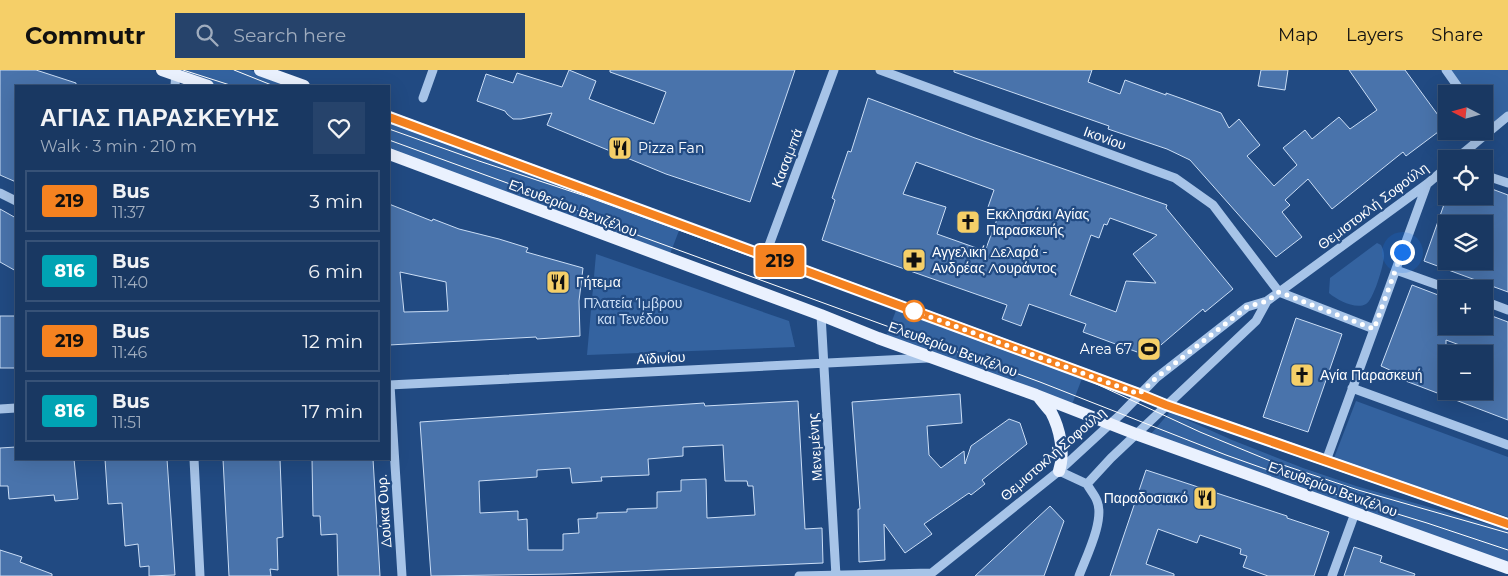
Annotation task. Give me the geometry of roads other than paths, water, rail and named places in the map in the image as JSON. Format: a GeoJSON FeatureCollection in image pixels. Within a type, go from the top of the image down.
{"type":"FeatureCollection","features":[{"type":"Feature","properties":{"kind":"main road"},"geometry":{"type":"LineString","coordinates":[[162,70],[176,77],[204,85]]}},
{"type":"Feature","properties":{"kind":"main road"},"geometry":{"type":"LineString","coordinates":[[260,70],[301,85]]}},
{"type":"Feature","properties":{"kind":"main road","name":"Ελευθερίου Βενιζέλου"},"geometry":{"type":"LineString","coordinates":[[390,117],[1166,405],[1508,524]]}},
{"type":"Feature","properties":{"kind":"main road","name":"Ελευθερίου Βενιζέλου"},"geometry":{"type":"LineString","coordinates":[[390,154],[878,338],[1036,394],[1136,434],[1508,568]]}},
{"type":"Feature","properties":{"kind":"main road"},"geometry":{"type":"LineString","coordinates":[[1036,394],[1051,412],[1058,433],[1062,450],[1062,461],[1059,471]]}},
{"type":"Feature","properties":{"kind":"street","name":"Κασαμπά"},"geometry":{"type":"LineString","coordinates":[[765,256],[834,70]]}},
{"type":"Feature","properties":{"kind":"street","name":"Ικονίου"},"geometry":{"type":"LineString","coordinates":[[880,70],[1175,178],[1213,205],[1279,292]]}},
{"type":"Feature","properties":{"kind":"street"},"geometry":{"type":"LineString","coordinates":[[1446,70],[1457,85]]}},
{"type":"Feature","properties":{"kind":"street"},"geometry":{"type":"LineString","coordinates":[[423,98],[432,74]]}},
{"type":"Feature","properties":{"kind":"street"},"geometry":{"type":"LineString","coordinates":[[1493,123],[1508,116]]}},
{"type":"Feature","properties":{"kind":"street"},"geometry":{"type":"LineString","coordinates":[[1464,150],[1474,140]]}},
{"type":"Feature","properties":{"kind":"street","name":"Θεμιστοκλή Σοφούλη"},"geometry":{"type":"LineString","coordinates":[[930,574],[1059,471],[1156,378],[1247,307],[1267,301],[1438,175]]}},
{"type":"Feature","properties":{"kind":"street"},"geometry":{"type":"LineString","coordinates":[[1493,178],[1508,183]]}},
{"type":"Feature","properties":{"kind":"street"},"geometry":{"type":"LineString","coordinates":[[1326,461],[1427,184]]}},
{"type":"Feature","properties":{"kind":"street"},"geometry":{"type":"LineString","coordinates":[[0,193],[15,200]]}},
{"type":"Feature","properties":{"kind":"street"},"geometry":{"type":"LineString","coordinates":[[1396,270],[1438,285]]}},
{"type":"Feature","properties":{"kind":"street"},"geometry":{"type":"LineString","coordinates":[[1279,292],[1374,329]]}},
{"type":"Feature","properties":{"kind":"street","name":"Θεμιστοκλή Σοφούλη"},"geometry":{"type":"LineString","coordinates":[[1087,484],[1111,458],[1256,320],[1267,301]]}},
{"type":"Feature","properties":{"kind":"street"},"geometry":{"type":"LineString","coordinates":[[1493,304],[1508,310]]}},
{"type":"Feature","properties":{"kind":"street","name":"Μενεμένης"},"geometry":{"type":"LineString","coordinates":[[821,316],[836,575]]}},
{"type":"Feature","properties":{"kind":"street","name":"Αϊδινίου"},"geometry":{"type":"LineString","coordinates":[[390,385],[934,358]]}},
{"type":"Feature","properties":{"kind":"street","name":"Δούκα Ουρ."},"geometry":{"type":"LineString","coordinates":[[390,385],[402,576]]}},
{"type":"Feature","properties":{"kind":"street"},"geometry":{"type":"LineString","coordinates":[[1352,388],[1508,445]]}},
{"type":"Feature","properties":{"kind":"street"},"geometry":{"type":"LineString","coordinates":[[0,409],[15,408]]}},
{"type":"Feature","properties":{"kind":"street"},"geometry":{"type":"LineString","coordinates":[[194,460],[200,576]]}},
{"type":"Feature","properties":{"kind":"street"},"geometry":{"type":"LineString","coordinates":[[1059,471],[1087,484],[1098,502],[1099,516],[1096,530],[1079,576]]}},
{"type":"Feature","properties":{"kind":"street"},"geometry":{"type":"LineString","coordinates":[[1332,576],[1355,512]]}},
{"type":"Feature","properties":{"kind":"street"},"geometry":{"type":"LineString","coordinates":[[799,576],[930,574]]}},
{"type":"Feature","properties":{"kind":"tram line"},"geometry":{"type":"LineString","coordinates":[[183,70],[230,85]]}},
{"type":"Feature","properties":{"kind":"tram line"},"geometry":{"type":"LineString","coordinates":[[234,70],[272,85]]}},
{"type":"Feature","properties":{"kind":"tram line"},"geometry":{"type":"LineString","coordinates":[[390,129],[588,197],[1025,356],[1090,381],[1200,432],[1268,460],[1358,490],[1508,533]]}},
{"type":"Feature","properties":{"kind":"tram line"},"geometry":{"type":"LineString","coordinates":[[390,140],[532,192],[640,236],[1040,382],[1226,455],[1355,501],[1508,550]]}},
{"type":"Feature","properties":{"kind":"place","name":"Pizza Fan"},"geometry":{"type":"Point","coordinates":[620,148]}},
{"type":"Feature","properties":{"kind":"place","name":"Εκκλησάκι Αγίας Παρασκευής"},"geometry":{"type":"Point","coordinates":[968,222]}},
{"type":"Feature","properties":{"kind":"place","name":"Αγγελική Δελαρά - Ανδρέας Λουράντος"},"geometry":{"type":"Point","coordinates":[914,260]}},
{"type":"Feature","properties":{"kind":"place","name":"Γήτεμα"},"geometry":{"type":"Point","coordinates":[558,282]}},
{"type":"Feature","properties":{"kind":"place","name":"Area 67"},"geometry":{"type":"Point","coordinates":[1149,349]}},
{"type":"Feature","properties":{"kind":"place","name":"Αγία Παρασκευή"},"geometry":{"type":"Point","coordinates":[1302,375]}},
{"type":"Feature","properties":{"kind":"place","name":"Παραδοσιακό"},"geometry":{"type":"Point","coordinates":[1205,498]}},
{"type":"Feature","properties":{"kind":"park label","name":"Πλατεία Ίμβρου και Τενέδου"},"geometry":{"type":"Point","coordinates":[633,312]}}]}
